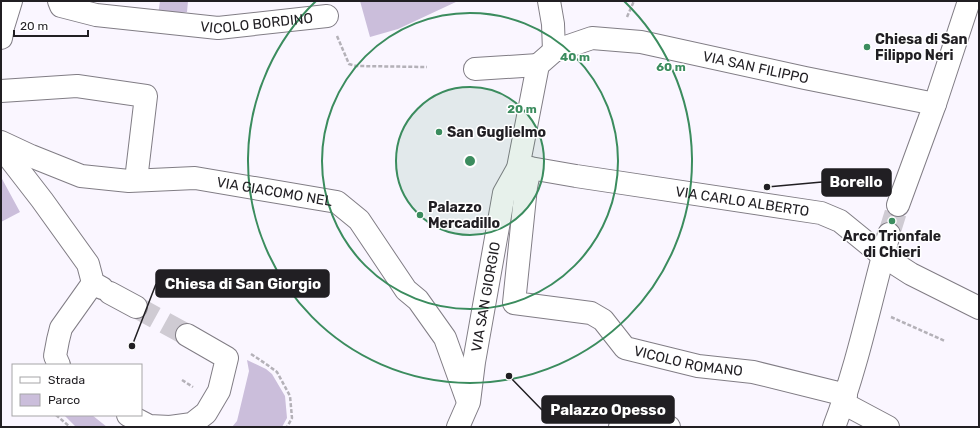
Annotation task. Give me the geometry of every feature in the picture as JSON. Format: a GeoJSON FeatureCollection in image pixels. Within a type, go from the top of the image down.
{"type":"FeatureCollection","features":[{"type":"Feature","properties":{"kind":"street"},"geometry":{"type":"LineString","coordinates":[[1,38],[11,1]]}},
{"type":"Feature","properties":{"kind":"street","name":"VICOLO BORDINO"},"geometry":{"type":"LineString","coordinates":[[60,1],[61,6],[96,15],[218,28],[327,16]]}},
{"type":"Feature","properties":{"kind":"street"},"geometry":{"type":"LineString","coordinates":[[475,69],[538,65],[554,50],[553,24],[549,1]]}},
{"type":"Feature","properties":{"kind":"street"},"geometry":{"type":"LineString","coordinates":[[898,205],[935,104],[969,1]]}},
{"type":"Feature","properties":{"kind":"street","name":"VIA SAN FILIPPO"},"geometry":{"type":"LineString","coordinates":[[554,50],[592,38],[641,42],[805,78],[935,104]]}},
{"type":"Feature","properties":{"kind":"street","name":"VICOLO ROMANO"},"geometry":{"type":"LineString","coordinates":[[538,65],[524,168],[526,186],[514,303],[591,313],[603,320],[625,348],[698,366],[753,372],[844,399],[888,427]]}},
{"type":"Feature","properties":{"kind":"street"},"geometry":{"type":"LineString","coordinates":[[1,91],[77,86],[146,96],[136,180]]}},
{"type":"Feature","properties":{"kind":"street","name":"VIA GIACOMO NEL"},"geometry":{"type":"LineString","coordinates":[[1,142],[81,176],[129,181],[195,178],[337,202],[359,220],[406,290],[418,300],[445,338],[469,402]]}},
{"type":"Feature","properties":{"kind":"street"},"geometry":{"type":"LineString","coordinates":[[1,147],[42,200],[88,264],[102,288],[136,307]]}},
{"type":"Feature","properties":{"kind":"street","name":"VIA CARLO ALBERTO"},"geometry":{"type":"LineString","coordinates":[[524,168],[821,213],[840,221],[883,256],[911,274],[979,308]]}},
{"type":"Feature","properties":{"kind":"street","name":"VIA SAN GIORGIO"},"geometry":{"type":"LineString","coordinates":[[458,427],[469,402],[475,355],[504,193],[524,168]]}},
{"type":"Feature","properties":{"kind":"street"},"geometry":{"type":"LineString","coordinates":[[834,427],[844,399],[870,308],[889,234]]}},
{"type":"Feature","properties":{"kind":"street"},"geometry":{"type":"LineString","coordinates":[[59,364],[55,356],[61,328],[102,288]]}},
{"type":"Feature","properties":{"kind":"street"},"geometry":{"type":"LineString","coordinates":[[130,416],[149,426],[170,427],[192,424],[206,413],[220,391],[227,358],[187,336]]}},
{"type":"Feature","properties":{"kind":"street"},"geometry":{"type":"LineString","coordinates":[[620,427],[623,418],[669,427]]}},
{"type":"Feature","properties":{"kind":"path","name":"VICOLO BORDINO"},"geometry":{"type":"LineString","coordinates":[[327,16],[349,64],[356,66],[427,67]]}},
{"type":"Feature","properties":{"kind":"path"},"geometry":{"type":"LineString","coordinates":[[886,314],[945,341]]}},
{"type":"Feature","properties":{"kind":"path"},"geometry":{"type":"LineString","coordinates":[[266,364],[277,372],[290,396],[292,418],[287,427]]}},
{"type":"Feature","properties":{"kind":"path"},"geometry":{"type":"LineString","coordinates":[[57,416],[70,427]]}},
{"type":"Feature","properties":{"kind":"green space"},"geometry":{"type":"Polygon","coordinates":[[[160,1],[188,1],[187,12],[158,15],[160,1]]]}},
{"type":"Feature","properties":{"kind":"green space"},"geometry":{"type":"Polygon","coordinates":[[[360,1],[458,1],[398,29],[370,37],[360,1]]]}},
{"type":"Feature","properties":{"kind":"green space"},"geometry":{"type":"Polygon","coordinates":[[[1,177],[20,212],[1,222],[1,177]]]}},
{"type":"Feature","properties":{"kind":"green space"},"geometry":{"type":"Polygon","coordinates":[[[247,360],[266,369],[272,374],[285,396],[287,418],[282,427],[232,427],[237,421],[249,371],[247,360]]]}},
{"type":"Feature","properties":{"kind":"green space"},"geometry":{"type":"Polygon","coordinates":[[[65,416],[93,416],[107,427],[76,427],[65,416]]]}},
{"type":"Feature","properties":{"kind":"tunnel"},"geometry":{"type":"LineString","coordinates":[[889,234],[898,205]]}},
{"type":"Feature","properties":{"kind":"tunnel"},"geometry":{"type":"LineString","coordinates":[[136,307],[187,335]]}},
{"type":"Feature","properties":{"kind":"place","name":"Chiesa di San Filippo Neri"},"geometry":{"type":"Point","coordinates":[867,47]}},
{"type":"Feature","properties":{"kind":"place","name":"San Guglielmo"},"geometry":{"type":"Point","coordinates":[439,132]}},
{"type":"Feature","properties":{"kind":"place","name":"Borello"},"geometry":{"type":"Point","coordinates":[767,187]}},
{"type":"Feature","properties":{"kind":"place","name":"Palazzo Mercadillo"},"geometry":{"type":"Point","coordinates":[420,215]}},
{"type":"Feature","properties":{"kind":"place","name":"Arco Trionfale di Chieri"},"geometry":{"type":"Point","coordinates":[892,221]}},
{"type":"Feature","properties":{"kind":"place","name":"Chiesa di San Giorgio"},"geometry":{"type":"Point","coordinates":[132,346]}},
{"type":"Feature","properties":{"kind":"place","name":"Palazzo Opesso"},"geometry":{"type":"Point","coordinates":[509,376]}}]}
